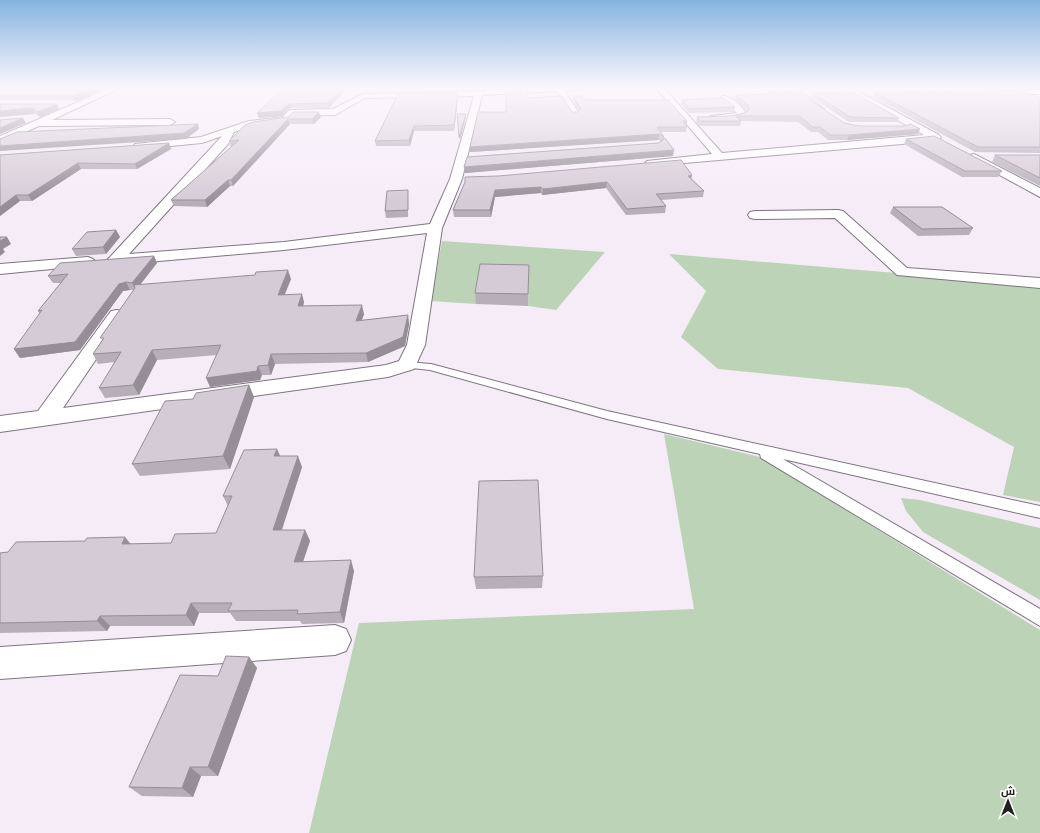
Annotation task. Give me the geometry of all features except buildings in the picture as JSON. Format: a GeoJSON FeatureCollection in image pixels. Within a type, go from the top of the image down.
{"type":"FeatureCollection","features":[{"type":"Feature","properties":{"kind":"street"},"geometry":{"type":"LineString","coordinates":[[0,140],[31,126]]}},
{"type":"Feature","properties":{"kind":"street"},"geometry":{"type":"LineString","coordinates":[[126,147],[202,140],[244,126]]}},
{"type":"Feature","properties":{"kind":"street"},"geometry":{"type":"LineString","coordinates":[[0,424],[388,370],[406,365],[416,345],[435,228],[463,179],[461,158],[470,126]]}},
{"type":"Feature","properties":{"kind":"street"},"geometry":{"type":"LineString","coordinates":[[692,126],[720,157]]}},
{"type":"Feature","properties":{"kind":"street"},"geometry":{"type":"LineString","coordinates":[[894,127],[915,127],[948,144]]}},
{"type":"Feature","properties":{"kind":"street"},"geometry":{"type":"LineString","coordinates":[[116,260],[224,142],[230,131]]}},
{"type":"Feature","properties":{"kind":"street"},"geometry":{"type":"LineString","coordinates":[[643,164],[935,137]]}},
{"type":"Feature","properties":{"kind":"street"},"geometry":{"type":"LineString","coordinates":[[996,157],[970,156],[1040,193]]}},
{"type":"Feature","properties":{"kind":"street"},"geometry":{"type":"LineString","coordinates":[[461,158],[476,158]]}},
{"type":"Feature","properties":{"kind":"street"},"geometry":{"type":"LineString","coordinates":[[1006,174],[1026,174]]}},
{"type":"Feature","properties":{"kind":"street"},"geometry":{"type":"LineString","coordinates":[[755,215],[838,214],[903,272],[1040,283]]}},
{"type":"Feature","properties":{"kind":"street"},"geometry":{"type":"LineString","coordinates":[[0,269],[284,246],[435,228]]}},
{"type":"Feature","properties":{"kind":"street"},"geometry":{"type":"LineString","coordinates":[[45,418],[126,302]]}},
{"type":"Feature","properties":{"kind":"street"},"geometry":{"type":"LineString","coordinates":[[0,664],[335,640]]}},
{"type":"Feature","properties":{"kind":"lane"},"geometry":{"type":"LineString","coordinates":[[406,365],[431,367],[607,415],[1040,512]]}},
{"type":"Feature","properties":{"kind":"lane"},"geometry":{"type":"LineString","coordinates":[[756,449],[1040,618]]}},
{"type":"Feature","properties":{"kind":"green space"},"geometry":{"type":"Polygon","coordinates":[[[442,241],[605,252],[556,310],[528,306],[529,276],[481,275],[476,304],[431,301],[442,241]]]}},
{"type":"Feature","properties":{"kind":"green space"},"geometry":{"type":"Polygon","coordinates":[[[669,254],[1040,285],[1040,502],[1003,495],[1014,447],[908,388],[718,369],[681,337],[706,291],[669,254]]]}},
{"type":"Feature","properties":{"kind":"green space"},"geometry":{"type":"Polygon","coordinates":[[[664,434],[760,457],[1040,630],[1040,833],[309,833],[359,623],[694,609],[664,434]]]}},
{"type":"Feature","properties":{"kind":"green space"},"geometry":{"type":"Polygon","coordinates":[[[901,498],[920,500],[1040,528],[1040,600],[923,532],[906,511],[901,498]]]}}]}
